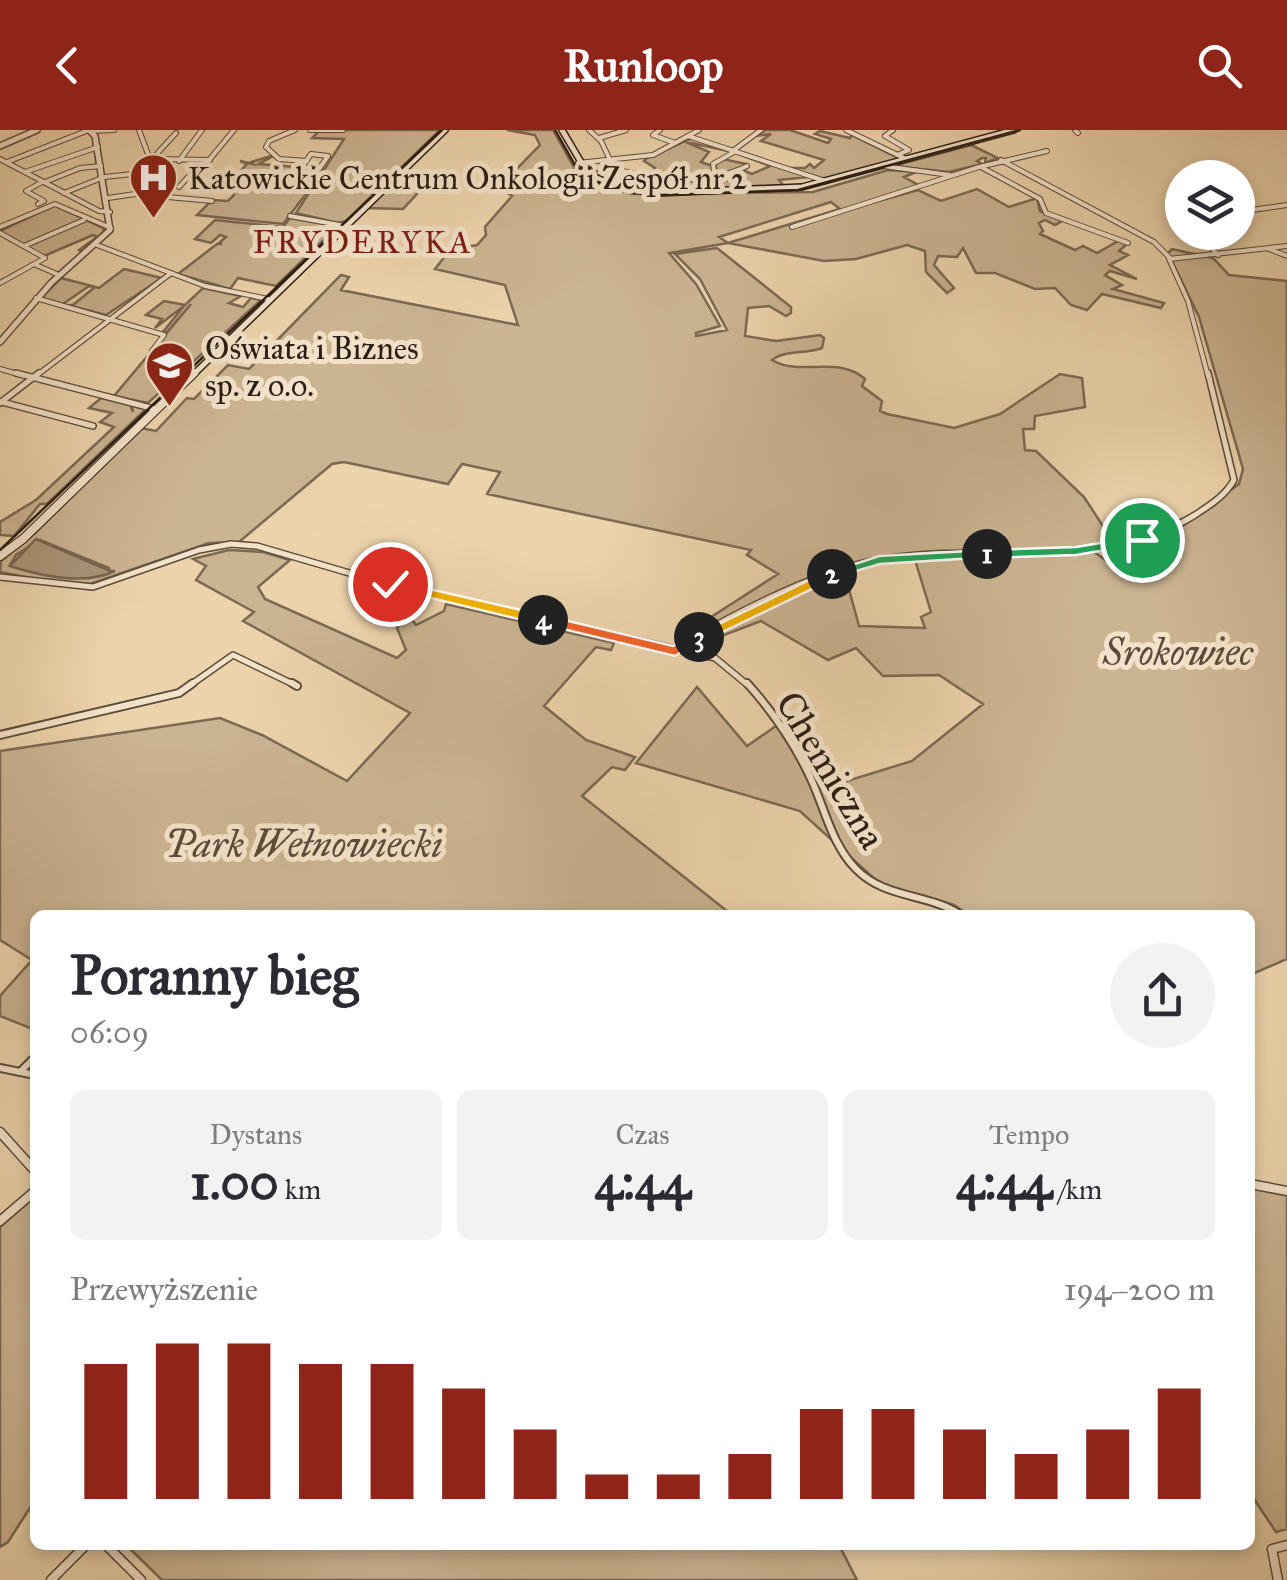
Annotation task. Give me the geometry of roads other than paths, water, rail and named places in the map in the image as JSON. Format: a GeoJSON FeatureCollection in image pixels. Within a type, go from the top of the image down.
{"type":"FeatureCollection","features":[{"type":"Feature","properties":{"kind":"main road"},"geometry":{"type":"LineString","coordinates":[[0,556],[23,539],[445,130]]}},
{"type":"Feature","properties":{"kind":"main road"},"geometry":{"type":"LineString","coordinates":[[562,130],[588,174],[608,184],[646,193],[776,190],[826,181],[1014,130]]}},
{"type":"Feature","properties":{"kind":"street"},"geometry":{"type":"LineString","coordinates":[[0,146],[36,130]]}},
{"type":"Feature","properties":{"kind":"street"},"geometry":{"type":"LineString","coordinates":[[3,161],[90,130],[114,130]]}},
{"type":"Feature","properties":{"kind":"street"},"geometry":{"type":"LineString","coordinates":[[0,342],[36,298],[111,228],[98,147],[90,130]]}},
{"type":"Feature","properties":{"kind":"street"},"geometry":{"type":"LineString","coordinates":[[64,193],[104,177],[134,174],[152,165],[139,130]]}},
{"type":"Feature","properties":{"kind":"street"},"geometry":{"type":"LineString","coordinates":[[179,160],[202,130]]}},
{"type":"Feature","properties":{"kind":"street"},"geometry":{"type":"LineString","coordinates":[[179,187],[188,177],[196,177],[221,137],[234,130]]}},
{"type":"Feature","properties":{"kind":"street"},"geometry":{"type":"LineString","coordinates":[[295,130],[269,141],[266,147],[280,159],[307,161]]}},
{"type":"Feature","properties":{"kind":"street"},"geometry":{"type":"LineString","coordinates":[[310,130],[343,130]]}},
{"type":"Feature","properties":{"kind":"street"},"geometry":{"type":"LineString","coordinates":[[589,130],[598,138],[612,168],[638,177],[729,176],[747,166]]}},
{"type":"Feature","properties":{"kind":"street"},"geometry":{"type":"LineString","coordinates":[[598,138],[626,130]]}},
{"type":"Feature","properties":{"kind":"street"},"geometry":{"type":"LineString","coordinates":[[660,130],[653,134],[675,143]]}},
{"type":"Feature","properties":{"kind":"street"},"geometry":{"type":"LineString","coordinates":[[577,159],[654,155],[699,130]]}},
{"type":"Feature","properties":{"kind":"street"},"geometry":{"type":"LineString","coordinates":[[715,177],[713,164],[761,130]]}},
{"type":"Feature","properties":{"kind":"street"},"geometry":{"type":"LineString","coordinates":[[846,130],[855,131],[906,160]]}},
{"type":"Feature","properties":{"kind":"street"},"geometry":{"type":"LineString","coordinates":[[893,130],[885,136],[910,150],[897,154]]}},
{"type":"Feature","properties":{"kind":"street"},"geometry":{"type":"LineString","coordinates":[[152,159],[176,133]]}},
{"type":"Feature","properties":{"kind":"street"},"geometry":{"type":"LineString","coordinates":[[688,136],[826,181]]}},
{"type":"Feature","properties":{"kind":"street"},"geometry":{"type":"LineString","coordinates":[[25,172],[98,147]]}},
{"type":"Feature","properties":{"kind":"street"},"geometry":{"type":"LineString","coordinates":[[792,227],[980,166],[1047,151]]}},
{"type":"Feature","properties":{"kind":"street"},"geometry":{"type":"LineString","coordinates":[[311,154],[330,156],[319,169],[302,167],[307,161],[311,154]]}},
{"type":"Feature","properties":{"kind":"street"},"geometry":{"type":"LineString","coordinates":[[152,159],[210,160]]}},
{"type":"Feature","properties":{"kind":"street"},"geometry":{"type":"LineString","coordinates":[[675,651],[838,571],[866,562],[1076,551],[1161,536],[1188,523],[1234,482],[1236,474],[1210,373],[1188,300],[1170,258],[1154,242],[1001,160]]}},
{"type":"Feature","properties":{"kind":"street"},"geometry":{"type":"LineString","coordinates":[[3,161],[99,211],[110,212]]}},
{"type":"Feature","properties":{"kind":"street"},"geometry":{"type":"LineString","coordinates":[[38,204],[44,201],[26,191],[80,168],[102,166]]}},
{"type":"Feature","properties":{"kind":"street"},"geometry":{"type":"LineString","coordinates":[[883,166],[951,176]]}},
{"type":"Feature","properties":{"kind":"street"},"geometry":{"type":"LineString","coordinates":[[980,166],[1040,199],[1046,213],[1128,243]]}},
{"type":"Feature","properties":{"kind":"street"},"geometry":{"type":"LineString","coordinates":[[134,174],[135,194]]}},
{"type":"Feature","properties":{"kind":"street"},"geometry":{"type":"LineString","coordinates":[[108,198],[135,194],[212,200]]}},
{"type":"Feature","properties":{"kind":"street"},"geometry":{"type":"LineString","coordinates":[[0,230],[55,204],[111,228]]}},
{"type":"Feature","properties":{"kind":"street"},"geometry":{"type":"LineString","coordinates":[[1255,210],[1287,205]]}},
{"type":"Feature","properties":{"kind":"street"},"geometry":{"type":"LineString","coordinates":[[290,216],[345,226]]}},
{"type":"Feature","properties":{"kind":"street"},"geometry":{"type":"LineString","coordinates":[[24,246],[85,219]]}},
{"type":"Feature","properties":{"kind":"street"},"geometry":{"type":"LineString","coordinates":[[0,230],[45,257],[0,282]]}},
{"type":"Feature","properties":{"kind":"street"},"geometry":{"type":"LineString","coordinates":[[97,245],[205,286],[268,300]]}},
{"type":"Feature","properties":{"kind":"street"},"geometry":{"type":"LineString","coordinates":[[1170,258],[1287,246]]}},
{"type":"Feature","properties":{"kind":"street"},"geometry":{"type":"LineString","coordinates":[[1268,248],[1287,256]]}},
{"type":"Feature","properties":{"kind":"street"},"geometry":{"type":"LineString","coordinates":[[1213,250],[1218,255]]}},
{"type":"Feature","properties":{"kind":"street"},"geometry":{"type":"LineString","coordinates":[[35,264],[59,275]]}},
{"type":"Feature","properties":{"kind":"street"},"geometry":{"type":"LineString","coordinates":[[1,402],[171,273]]}},
{"type":"Feature","properties":{"kind":"street"},"geometry":{"type":"LineString","coordinates":[[36,298],[164,335],[152,350]]}},
{"type":"Feature","properties":{"kind":"street"},"geometry":{"type":"LineString","coordinates":[[0,369],[155,409]]}},
{"type":"Feature","properties":{"kind":"street"},"geometry":{"type":"LineString","coordinates":[[1,402],[93,426]]}},
{"type":"Feature","properties":{"kind":"street"},"geometry":{"type":"LineString","coordinates":[[1,576],[90,587],[210,547],[257,546],[376,581],[675,651],[688,653],[694,640]]}},
{"type":"Feature","properties":{"kind":"street","name":"Chemiczna"},"geometry":{"type":"LineString","coordinates":[[688,653],[719,660],[735,671],[788,738],[813,783],[839,846],[856,869],[895,894],[954,910]]}},
{"type":"Feature","properties":{"kind":"street"},"geometry":{"type":"LineString","coordinates":[[0,735],[179,693],[233,655],[297,686]]}},
{"type":"Feature","properties":{"kind":"street"},"geometry":{"type":"LineString","coordinates":[[20,1072],[30,1061]]}},
{"type":"Feature","properties":{"kind":"street"},"geometry":{"type":"LineString","coordinates":[[0,1068],[30,1074]]}},
{"type":"Feature","properties":{"kind":"street"},"geometry":{"type":"LineString","coordinates":[[0,1132],[30,1165]]}},
{"type":"Feature","properties":{"kind":"street"},"geometry":{"type":"LineString","coordinates":[[1255,1185],[1287,1191]]}},
{"type":"Feature","properties":{"kind":"street"},"geometry":{"type":"LineString","coordinates":[[0,1221],[30,1195]]}},
{"type":"Feature","properties":{"kind":"street"},"geometry":{"type":"LineString","coordinates":[[1278,1580],[1272,1549],[1287,1546]]}},
{"type":"Feature","properties":{"kind":"street"},"geometry":{"type":"LineString","coordinates":[[52,1580],[81,1550]]}},
{"type":"Feature","properties":{"kind":"street"},"geometry":{"type":"LineString","coordinates":[[111,1550],[141,1580]]}},
{"type":"Feature","properties":{"kind":"tram line"},"geometry":{"type":"LineString","coordinates":[[0,550],[442,130]]}},
{"type":"Feature","properties":{"kind":"tram line"},"geometry":{"type":"LineString","coordinates":[[555,130],[576,167],[590,179],[623,191],[661,195],[798,190],[1020,130]]}},
{"type":"Feature","properties":{"kind":"place","name":"Katowickie Centrum Onkologii Zespół nr 2"},"geometry":{"type":"Point","coordinates":[153,220]}},
{"type":"Feature","properties":{"kind":"place","name":"Oświata i Biznes sp. z o.o."},"geometry":{"type":"Point","coordinates":[170,408]}},
{"type":"Feature","properties":{"kind":"district","name":"FRYDERYKA"},"geometry":{"type":"Point","coordinates":[363,242]}},
{"type":"Feature","properties":{"kind":"park label","name":"Srokowiec"},"geometry":{"type":"Point","coordinates":[1178,652]}},
{"type":"Feature","properties":{"kind":"park label","name":"Park Wełnowiecki"},"geometry":{"type":"Point","coordinates":[304,844]}}]}
